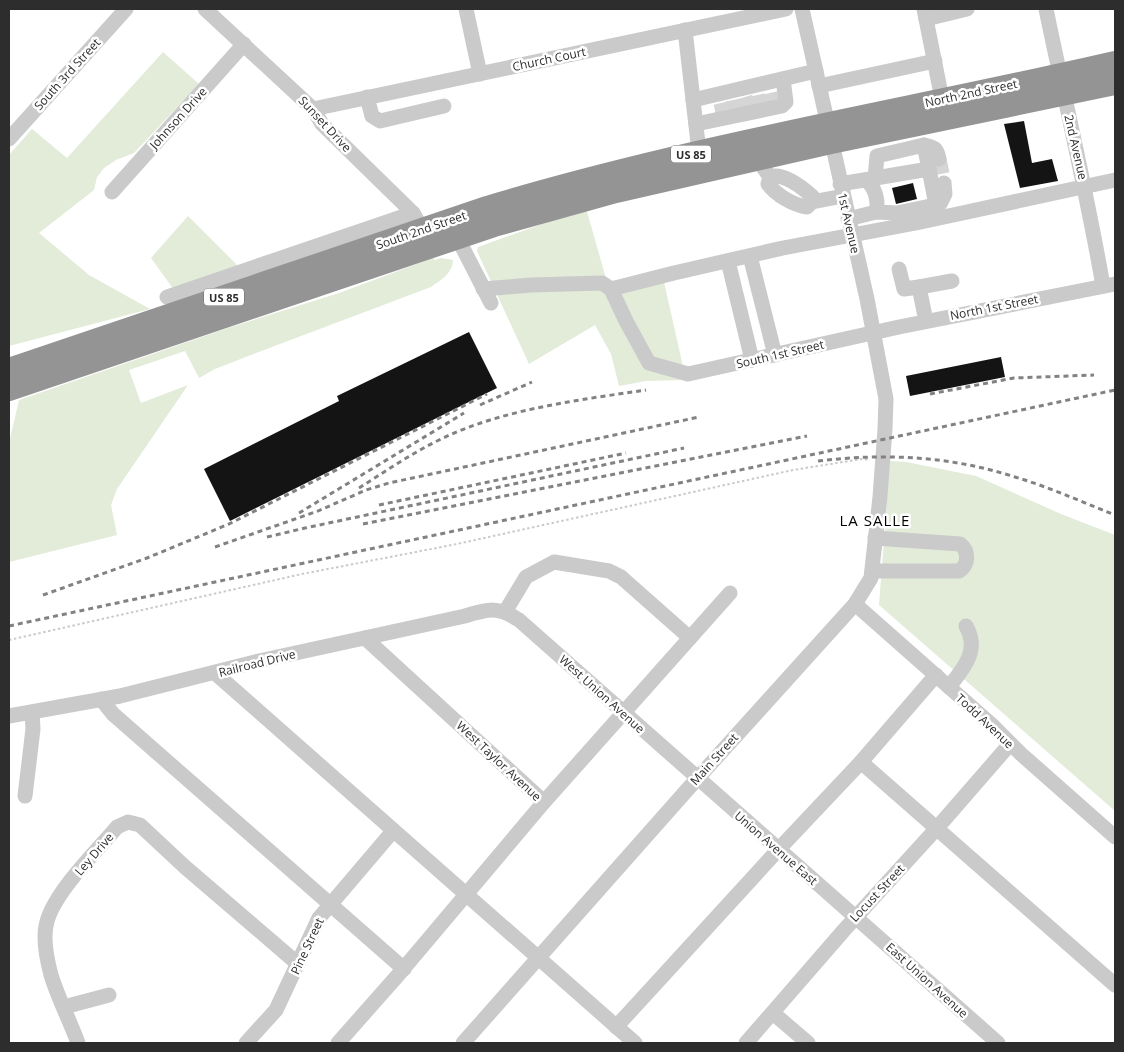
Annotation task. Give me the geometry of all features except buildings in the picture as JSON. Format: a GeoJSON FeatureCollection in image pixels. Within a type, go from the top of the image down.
{"type":"FeatureCollection","features":[{"type":"Feature","properties":{"kind":"highway","name":"North 2nd Street"},"geometry":{"type":"LineString","coordinates":[[829,133],[915,140],[1062,85],[1115,62]]}},
{"type":"Feature","properties":{"kind":"highway","name":"North 2nd Street"},"geometry":{"type":"LineString","coordinates":[[829,133],[942,99],[1062,85],[1115,84]]}},
{"type":"Feature","properties":{"kind":"highway","name":"South 2nd Street"},"geometry":{"type":"LineString","coordinates":[[454,230],[555,187],[699,152],[829,133]]}},
{"type":"Feature","properties":{"kind":"highway","name":"South 2nd Street"},"geometry":{"type":"LineString","coordinates":[[21,372],[423,231],[454,230],[541,212],[608,194],[764,169],[829,133]]}},
{"type":"Feature","properties":{"kind":"highway","name":"US 85"},"geometry":{"type":"LineString","coordinates":[[9,390],[21,372]]}},
{"type":"Feature","properties":{"kind":"street","name":"South 3rd Street"},"geometry":{"type":"LineString","coordinates":[[9,139],[126,9]]}},
{"type":"Feature","properties":{"kind":"street","name":"Sunset Drive"},"geometry":{"type":"LineString","coordinates":[[205,9],[313,109],[322,124],[423,231]]}},
{"type":"Feature","properties":{"kind":"street"},"geometry":{"type":"LineString","coordinates":[[466,9],[480,74]]}},
{"type":"Feature","properties":{"kind":"street","name":"Church Court"},"geometry":{"type":"LineString","coordinates":[[313,109],[786,9]]}},
{"type":"Feature","properties":{"kind":"street","name":"1st Avenue"},"geometry":{"type":"LineString","coordinates":[[802,9],[886,399],[884,440]]}},
{"type":"Feature","properties":{"kind":"street"},"geometry":{"type":"LineString","coordinates":[[942,99],[925,14],[967,9]]}},
{"type":"Feature","properties":{"kind":"street","name":"2nd Avenue"},"geometry":{"type":"LineString","coordinates":[[1046,9],[1085,187],[1109,285]]}},
{"type":"Feature","properties":{"kind":"street"},"geometry":{"type":"LineString","coordinates":[[685,30],[699,152]]}},
{"type":"Feature","properties":{"kind":"street","name":"Johnson Drive"},"geometry":{"type":"LineString","coordinates":[[112,192],[244,44]]}},
{"type":"Feature","properties":{"kind":"street"},"geometry":{"type":"LineString","coordinates":[[696,124],[748,100],[817,78],[935,61]]}},
{"type":"Feature","properties":{"kind":"street"},"geometry":{"type":"LineString","coordinates":[[367,97],[372,116],[380,120],[444,106]]}},
{"type":"Feature","properties":{"kind":"street"},"geometry":{"type":"LineString","coordinates":[[693,100],[748,100]]}},
{"type":"Feature","properties":{"kind":"street"},"geometry":{"type":"LineString","coordinates":[[876,212],[878,205],[871,179],[877,156],[915,140],[934,164],[936,205]]}},
{"type":"Feature","properties":{"kind":"street"},"geometry":{"type":"LineString","coordinates":[[764,169],[768,184],[773,191],[799,206],[807,207],[812,202],[871,179],[934,164]]}},
{"type":"Feature","properties":{"kind":"street"},"geometry":{"type":"LineString","coordinates":[[454,230],[487,296],[531,285],[602,283],[611,290],[674,273],[750,256],[1115,180]]}},
{"type":"Feature","properties":{"kind":"street"},"geometry":{"type":"LineString","coordinates":[[848,219],[876,212],[897,213],[940,204],[945,194],[944,183]]}},
{"type":"Feature","properties":{"kind":"street"},"geometry":{"type":"LineString","coordinates":[[167,296],[423,231]]}},
{"type":"Feature","properties":{"kind":"street"},"geometry":{"type":"LineString","coordinates":[[750,256],[775,355]]}},
{"type":"Feature","properties":{"kind":"street"},"geometry":{"type":"LineString","coordinates":[[728,261],[752,360]]}},
{"type":"Feature","properties":{"kind":"street"},"geometry":{"type":"LineString","coordinates":[[899,269],[904,289],[952,281]]}},
{"type":"Feature","properties":{"kind":"street","name":"North 1st Street"},"geometry":{"type":"LineString","coordinates":[[873,333],[1109,285]]}},
{"type":"Feature","properties":{"kind":"street"},"geometry":{"type":"LineString","coordinates":[[919,287],[926,321]]}},
{"type":"Feature","properties":{"kind":"street","name":"South 1st Street"},"geometry":{"type":"LineString","coordinates":[[611,290],[649,363],[688,374],[873,333]]}},
{"type":"Feature","properties":{"kind":"street","name":"Main Street"},"geometry":{"type":"LineString","coordinates":[[463,1043],[855,604],[871,578],[884,440]]}},
{"type":"Feature","properties":{"kind":"street"},"geometry":{"type":"LineString","coordinates":[[872,571],[959,571],[966,560],[965,551],[960,544],[875,538]]}},
{"type":"Feature","properties":{"kind":"street"},"geometry":{"type":"LineString","coordinates":[[505,612],[526,577],[554,562],[609,571],[621,577],[690,638]]}},
{"type":"Feature","properties":{"kind":"street"},"geometry":{"type":"LineString","coordinates":[[544,802],[730,592]]}},
{"type":"Feature","properties":{"kind":"street","name":"Todd Avenue"},"geometry":{"type":"LineString","coordinates":[[855,604],[1115,837]]}},
{"type":"Feature","properties":{"kind":"street","name":"Railroad Drive"},"geometry":{"type":"LineString","coordinates":[[9,716],[101,699],[483,610],[505,612]]}},
{"type":"Feature","properties":{"kind":"street","name":"West Union Avenue"},"geometry":{"type":"LineString","coordinates":[[505,612],[518,620],[697,779]]}},
{"type":"Feature","properties":{"kind":"street"},"geometry":{"type":"LineString","coordinates":[[949,687],[964,665],[972,646],[970,633],[966,626]]}},
{"type":"Feature","properties":{"kind":"street","name":"West Taylor Avenue"},"geometry":{"type":"LineString","coordinates":[[338,1043],[404,969],[544,802],[365,638]]}},
{"type":"Feature","properties":{"kind":"street"},"geometry":{"type":"LineString","coordinates":[[215,673],[635,1043]]}},
{"type":"Feature","properties":{"kind":"street"},"geometry":{"type":"LineString","coordinates":[[616,1027],[861,762],[936,675]]}},
{"type":"Feature","properties":{"kind":"street"},"geometry":{"type":"LineString","coordinates":[[101,699],[113,714],[404,969]]}},
{"type":"Feature","properties":{"kind":"street"},"geometry":{"type":"LineString","coordinates":[[26,796],[32,712]]}},
{"type":"Feature","properties":{"kind":"street","name":"Locust Street"},"geometry":{"type":"LineString","coordinates":[[746,1043],[1010,744]]}},
{"type":"Feature","properties":{"kind":"street"},"geometry":{"type":"LineString","coordinates":[[861,762],[1115,985]]}},
{"type":"Feature","properties":{"kind":"street","name":"Union Avenue East"},"geometry":{"type":"LineString","coordinates":[[697,779],[856,917]]}},
{"type":"Feature","properties":{"kind":"street","name":"Ley Drive"},"geometry":{"type":"LineString","coordinates":[[78,1043],[51,975],[46,946],[46,925],[56,902],[66,886],[117,827],[128,822],[140,825],[185,867],[298,964]]}},
{"type":"Feature","properties":{"kind":"street","name":"Pine Street"},"geometry":{"type":"LineString","coordinates":[[246,1043],[276,1010],[318,918],[393,831]]}},
{"type":"Feature","properties":{"kind":"street","name":"East Union Avenue"},"geometry":{"type":"LineString","coordinates":[[856,917],[998,1043]]}},
{"type":"Feature","properties":{"kind":"street"},"geometry":{"type":"LineString","coordinates":[[64,1007],[110,995]]}},
{"type":"Feature","properties":{"kind":"street"},"geometry":{"type":"LineString","coordinates":[[773,1013],[808,1043]]}},
{"type":"Feature","properties":{"kind":"path"},"geometry":{"type":"LineString","coordinates":[[9,640],[302,574],[485,538],[793,470],[862,459],[882,460]]}},
{"type":"Feature","properties":{"kind":"green space"},"geometry":{"type":"Polygon","coordinates":[[[163,52],[199,84],[134,153],[116,160],[104,168],[97,177],[94,190],[39,233],[89,275],[150,309],[9,346],[9,155],[32,129],[67,158],[163,52]]]}},
{"type":"Feature","properties":{"kind":"green space"},"geometry":{"type":"Polygon","coordinates":[[[586,208],[607,282],[664,282],[686,380],[646,381],[619,386],[611,354],[595,325],[529,364],[477,251],[478,247],[586,208]]]}},
{"type":"Feature","properties":{"kind":"green space"},"geometry":{"type":"Polygon","coordinates":[[[188,216],[238,266],[174,290],[151,258],[188,216]]]}},
{"type":"Feature","properties":{"kind":"green space"},"geometry":{"type":"Polygon","coordinates":[[[433,258],[435,260],[441,258],[453,260],[448,273],[431,287],[215,369],[199,378],[185,351],[129,370],[141,403],[188,385],[117,489],[111,505],[117,535],[9,562],[9,443],[19,400],[228,328],[339,293],[433,258]]]}},
{"type":"Feature","properties":{"kind":"green space"},"geometry":{"type":"Polygon","coordinates":[[[890,461],[906,462],[976,476],[1061,514],[1115,535],[1115,811],[879,605],[890,461]]]}},
{"type":"Feature","properties":{"kind":"tunnel"},"geometry":{"type":"LineString","coordinates":[[770,93],[772,102]]}},
{"type":"Feature","properties":{"kind":"tunnel"},"geometry":{"type":"LineString","coordinates":[[757,95],[759,104]]}},
{"type":"Feature","properties":{"kind":"tunnel"},"geometry":{"type":"LineString","coordinates":[[745,97],[748,107]]}},
{"type":"Feature","properties":{"kind":"tunnel"},"geometry":{"type":"LineString","coordinates":[[733,100],[735,110]]}},
{"type":"Feature","properties":{"kind":"tunnel"},"geometry":{"type":"LineString","coordinates":[[721,103],[723,112]]}},
{"type":"Feature","properties":{"kind":"tunnel"},"geometry":{"type":"LineString","coordinates":[[939,159],[944,183]]}},
{"type":"Feature","properties":{"kind":"railway"},"geometry":{"type":"LineString","coordinates":[[930,394],[1014,378],[1094,375]]}},
{"type":"Feature","properties":{"kind":"railway"},"geometry":{"type":"LineString","coordinates":[[480,405],[532,382]]}},
{"type":"Feature","properties":{"kind":"railway"},"geometry":{"type":"LineString","coordinates":[[359,488],[430,444],[490,420],[542,407],[646,390]]}},
{"type":"Feature","properties":{"kind":"railway"},"geometry":{"type":"LineString","coordinates":[[9,626],[1115,390]]}},
{"type":"Feature","properties":{"kind":"railway"},"geometry":{"type":"LineString","coordinates":[[43,595],[147,558],[229,524],[487,394]]}},
{"type":"Feature","properties":{"kind":"railway"},"geometry":{"type":"LineString","coordinates":[[299,513],[464,413]]}},
{"type":"Feature","properties":{"kind":"railway"},"geometry":{"type":"LineString","coordinates":[[215,547],[318,511],[366,490],[389,483],[699,417]]}},
{"type":"Feature","properties":{"kind":"railway"},"geometry":{"type":"LineString","coordinates":[[363,524],[807,436]]}},
{"type":"Feature","properties":{"kind":"railway"},"geometry":{"type":"LineString","coordinates":[[267,537],[684,448]]}},
{"type":"Feature","properties":{"kind":"railway"},"geometry":{"type":"LineString","coordinates":[[379,505],[626,453]]}},
{"type":"Feature","properties":{"kind":"railway"},"geometry":{"type":"LineString","coordinates":[[818,461],[893,457],[918,458],[966,465],[1028,481],[1115,515]]}},
{"type":"Feature","properties":{"kind":"district","name":"LA SALLE"},"geometry":{"type":"Point","coordinates":[875,520]}}]}
